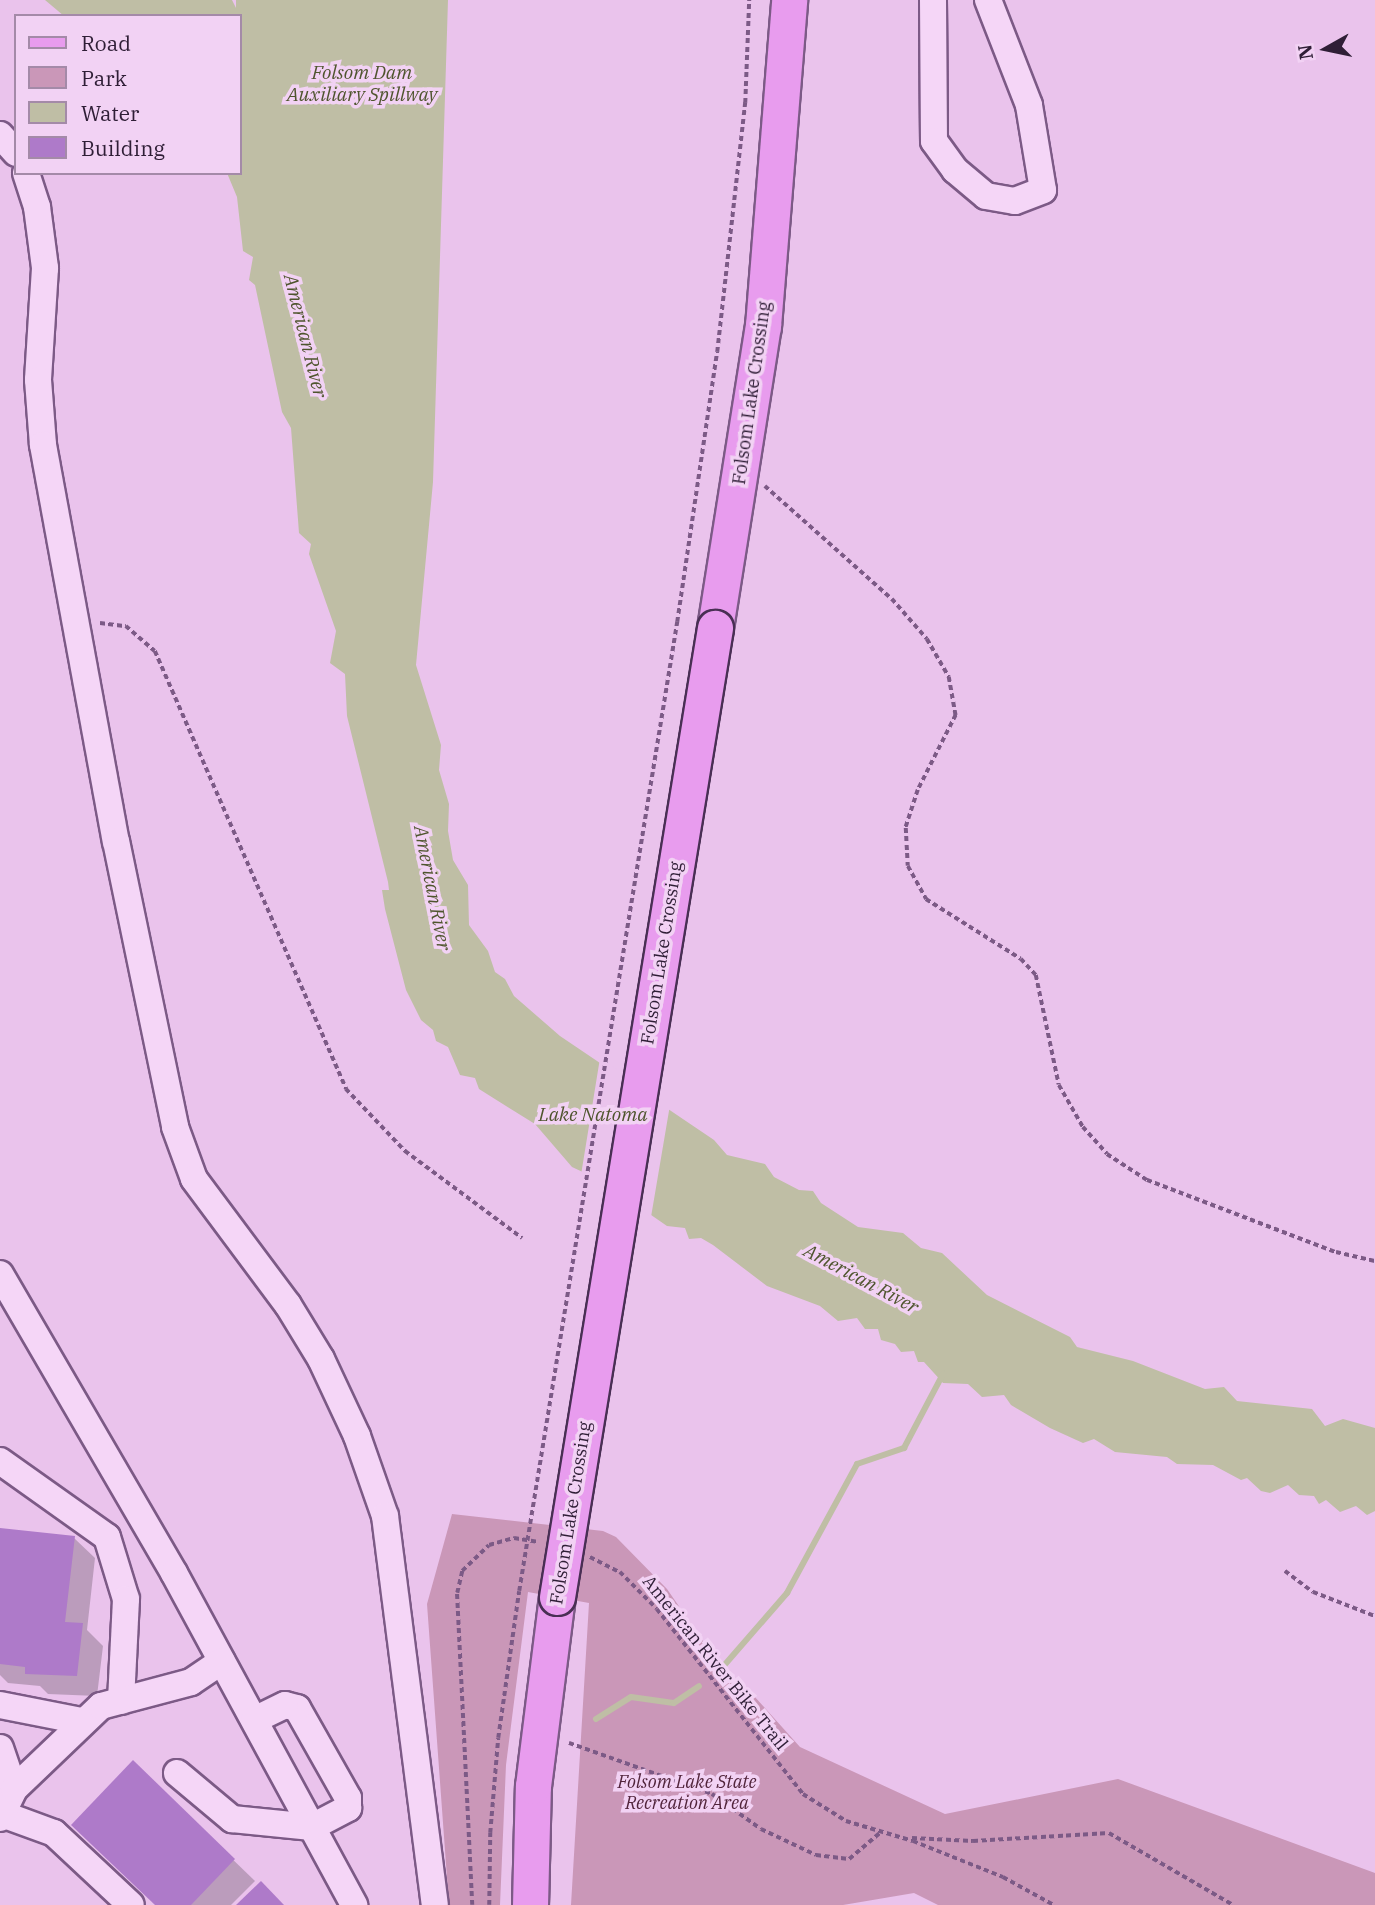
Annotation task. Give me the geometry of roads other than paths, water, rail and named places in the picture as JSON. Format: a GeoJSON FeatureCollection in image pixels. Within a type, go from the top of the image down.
{"type":"FeatureCollection","features":[{"type":"Feature","properties":{"kind":"main road","name":"Folsom Lake Crossing"},"geometry":{"type":"LineString","coordinates":[[530,1905],[533,1786],[557,1597],[743,466],[773,236],[789,0]]}},
{"type":"Feature","properties":{"kind":"lane"},"geometry":{"type":"LineString","coordinates":[[933,0],[934,141],[955,170],[986,196],[1015,201],[1043,190],[1029,105],[988,0]]}},
{"type":"Feature","properties":{"kind":"lane"},"geometry":{"type":"LineString","coordinates":[[0,135],[14,151]]}},
{"type":"Feature","properties":{"kind":"lane"},"geometry":{"type":"LineString","coordinates":[[27,175],[37,207],[45,268],[38,380],[43,445],[175,1127],[194,1179],[288,1305],[321,1359],[357,1436],[386,1516],[435,1905]]}},
{"type":"Feature","properties":{"kind":"lane"},"geometry":{"type":"LineString","coordinates":[[4,1288],[222,1661],[354,1905]]}},
{"type":"Feature","properties":{"kind":"lane"},"geometry":{"type":"LineString","coordinates":[[0,1461],[107,1537],[126,1599],[121,1700]]}},
{"type":"Feature","properties":{"kind":"lane"},"geometry":{"type":"LineString","coordinates":[[131,1905],[54,1833],[1,1816],[14,1789],[82,1721],[101,1706],[191,1682],[222,1661]]}},
{"type":"Feature","properties":{"kind":"lane"},"geometry":{"type":"LineString","coordinates":[[0,1705],[82,1721]]}},
{"type":"Feature","properties":{"kind":"lane"},"geometry":{"type":"LineString","coordinates":[[177,1773],[232,1819],[312,1827],[348,1808],[348,1798],[297,1708],[285,1705],[254,1720]]}},
{"type":"Feature","properties":{"kind":"lane"},"geometry":{"type":"LineString","coordinates":[[0,1748],[14,1789]]}},
{"type":"Feature","properties":{"kind":"water","name":"Lake Natoma"},"geometry":{"type":"Polygon","coordinates":[[[45,0],[232,0],[236,8],[236,0],[448,0],[433,482],[416,665],[441,745],[439,770],[449,804],[448,831],[453,860],[468,885],[469,925],[488,951],[495,972],[505,979],[514,996],[560,1036],[714,1140],[727,1155],[765,1164],[774,1177],[799,1190],[813,1191],[821,1203],[858,1227],[903,1233],[921,1248],[942,1253],[987,1295],[1070,1337],[1077,1347],[1133,1361],[1205,1389],[1224,1387],[1237,1401],[1312,1409],[1325,1426],[1343,1419],[1375,1428],[1375,1511],[1367,1515],[1356,1506],[1340,1512],[1326,1500],[1319,1504],[1314,1496],[1299,1495],[1288,1485],[1270,1493],[1261,1491],[1247,1478],[1241,1480],[1213,1465],[1177,1464],[1167,1457],[1115,1452],[1094,1439],[1083,1443],[1050,1428],[1011,1405],[1004,1395],[982,1397],[968,1384],[943,1383],[924,1362],[918,1362],[914,1351],[901,1352],[895,1344],[881,1340],[878,1329],[865,1329],[857,1318],[838,1321],[820,1306],[767,1286],[713,1245],[701,1238],[689,1239],[685,1228],[667,1226],[602,1181],[572,1167],[535,1124],[479,1089],[475,1078],[460,1075],[448,1047],[436,1041],[433,1030],[421,1020],[406,990],[385,909],[382,890],[389,890],[388,882],[347,716],[345,674],[330,663],[336,631],[309,554],[311,544],[299,533],[291,428],[282,412],[255,285],[249,280],[253,257],[243,251],[237,197],[228,175],[242,175],[242,14],[62,14],[45,0]]]}},
{"type":"Feature","properties":{"kind":"waterway"},"geometry":{"type":"LineString","coordinates":[[721,1669],[787,1593],[857,1464],[904,1448],[943,1374]]}},
{"type":"Feature","properties":{"kind":"waterway"},"geometry":{"type":"LineString","coordinates":[[596,1719],[631,1697],[674,1703],[699,1686]]}},
{"type":"Feature","properties":{"kind":"water label","name":"Folsom Dam Auxiliary Spillway"},"geometry":{"type":"Point","coordinates":[362,84]}},
{"type":"Feature","properties":{"kind":"water label","name":"American River"},"geometry":{"type":"Point","coordinates":[305,336]}},
{"type":"Feature","properties":{"kind":"water label","name":"American River"},"geometry":{"type":"Point","coordinates":[432,888]}},
{"type":"Feature","properties":{"kind":"water label","name":"American River"},"geometry":{"type":"Point","coordinates":[861,1279]}},
{"type":"Feature","properties":{"kind":"park label","name":"Folsom Lake State Recreation Area"},"geometry":{"type":"Point","coordinates":[687,1793]}}]}
